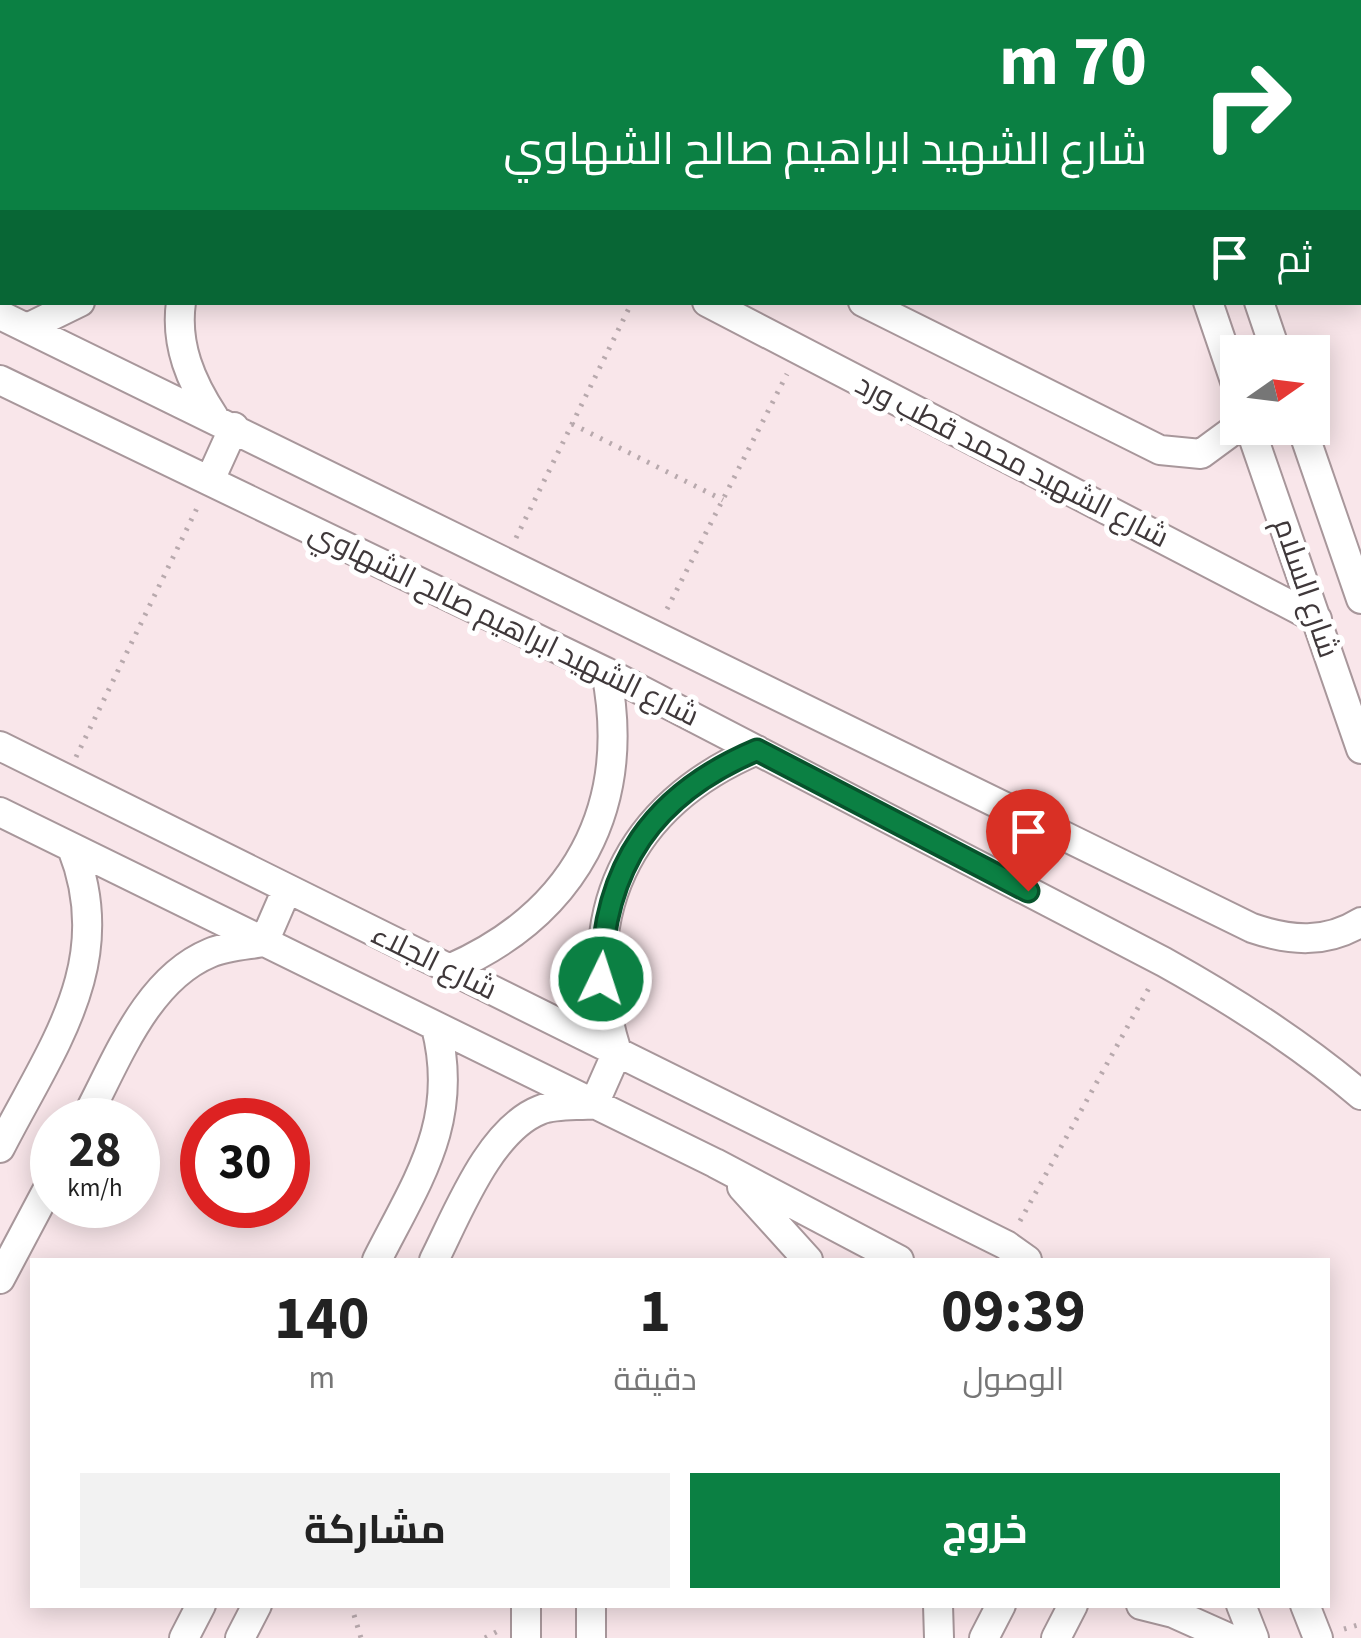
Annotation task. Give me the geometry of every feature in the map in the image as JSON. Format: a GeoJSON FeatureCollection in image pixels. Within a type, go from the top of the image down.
{"type":"FeatureCollection","features":[{"type":"Feature","properties":{"kind":"street"},"geometry":{"type":"LineString","coordinates":[[27,328],[74,305]]}},
{"type":"Feature","properties":{"kind":"street"},"geometry":{"type":"LineString","coordinates":[[181,305],[181,340],[187,368],[224,422],[210,480]]}},
{"type":"Feature","properties":{"kind":"street","name":"شارع الشهيد محمد قطب ورد"},"geometry":{"type":"LineString","coordinates":[[713,305],[1317,619]]}},
{"type":"Feature","properties":{"kind":"street"},"geometry":{"type":"LineString","coordinates":[[869,305],[1160,450],[1201,454],[1220,441]]}},
{"type":"Feature","properties":{"kind":"street"},"geometry":{"type":"LineString","coordinates":[[1209,305],[1220,337]]}},
{"type":"Feature","properties":{"kind":"street"},"geometry":{"type":"LineString","coordinates":[[1260,305],[1270,335]]}},
{"type":"Feature","properties":{"kind":"street","name":"شارع الشهيد ابراهيم صالح الشهاوي"},"geometry":{"type":"LineString","coordinates":[[0,315],[1252,928],[1301,940],[1326,937],[1361,922]]}},
{"type":"Feature","properties":{"kind":"street","name":"شارع الشهيد ابراهيم صالح الشهاوي"},"geometry":{"type":"LineString","coordinates":[[0,380],[606,672],[1164,962],[1245,1008],[1321,1060],[1361,1095]]}},
{"type":"Feature","properties":{"kind":"street","name":"شارع السلام"},"geometry":{"type":"LineString","coordinates":[[1256,445],[1361,749]]}},
{"type":"Feature","properties":{"kind":"street","name":"شارع السلام"},"geometry":{"type":"LineString","coordinates":[[1308,445],[1361,599]]}},
{"type":"Feature","properties":{"kind":"street"},"geometry":{"type":"LineString","coordinates":[[450,970],[483,955],[542,911],[585,852],[610,782],[613,708],[606,672]]}},
{"type":"Feature","properties":{"kind":"street","name":"شارع الجلاء"},"geometry":{"type":"LineString","coordinates":[[0,746],[1017,1253]]}},
{"type":"Feature","properties":{"kind":"street"},"geometry":{"type":"LineString","coordinates":[[435,1258],[486,1162],[510,1133],[540,1110],[594,1104],[617,1052],[606,1016],[601,960],[609,906],[622,870],[640,838],[691,785],[722,765],[757,750]]}},
{"type":"Feature","properties":{"kind":"street","name":"شارع الجلاء"},"geometry":{"type":"LineString","coordinates":[[0,812],[715,1163],[894,1258]]}},
{"type":"Feature","properties":{"kind":"street"},"geometry":{"type":"LineString","coordinates":[[0,1148],[84,976],[90,911],[72,848]]}},
{"type":"Feature","properties":{"kind":"street"},"geometry":{"type":"LineString","coordinates":[[97,1098],[144,1012],[174,978],[210,952],[264,942],[287,889]]}},
{"type":"Feature","properties":{"kind":"street"},"geometry":{"type":"LineString","coordinates":[[377,1258],[437,1137],[445,1082],[436,1026]]}},
{"type":"Feature","properties":{"kind":"street"},"geometry":{"type":"LineString","coordinates":[[715,1163],[758,1202],[806,1258]]}},
{"type":"Feature","properties":{"kind":"street"},"geometry":{"type":"LineString","coordinates":[[0,1280],[30,1223]]}},
{"type":"Feature","properties":{"kind":"street"},"geometry":{"type":"LineString","coordinates":[[184,1638],[199,1608]]}},
{"type":"Feature","properties":{"kind":"street"},"geometry":{"type":"LineString","coordinates":[[240,1638],[255,1608]]}},
{"type":"Feature","properties":{"kind":"street"},"geometry":{"type":"LineString","coordinates":[[526,1608],[526,1638]]}},
{"type":"Feature","properties":{"kind":"street"},"geometry":{"type":"LineString","coordinates":[[591,1608],[591,1638]]}},
{"type":"Feature","properties":{"kind":"street"},"geometry":{"type":"LineString","coordinates":[[938,1608],[939,1638]]}},
{"type":"Feature","properties":{"kind":"street"},"geometry":{"type":"LineString","coordinates":[[984,1638],[999,1608]]}},
{"type":"Feature","properties":{"kind":"street"},"geometry":{"type":"LineString","coordinates":[[1056,1638],[1071,1608]]}},
{"type":"Feature","properties":{"kind":"street"},"geometry":{"type":"LineString","coordinates":[[1150,1608],[1204,1625],[1228,1638]]}},
{"type":"Feature","properties":{"kind":"street"},"geometry":{"type":"LineString","coordinates":[[1242,1608],[1254,1638]]}},
{"type":"Feature","properties":{"kind":"street"},"geometry":{"type":"LineString","coordinates":[[1307,1608],[1318,1638]]}},
{"type":"Feature","properties":{"kind":"path"},"geometry":{"type":"LineString","coordinates":[[505,561],[631,305]]}},
{"type":"Feature","properties":{"kind":"path"},"geometry":{"type":"LineString","coordinates":[[654,634],[799,350]]}},
{"type":"Feature","properties":{"kind":"path"},"geometry":{"type":"LineString","coordinates":[[572,424],[723,500]]}},
{"type":"Feature","properties":{"kind":"path"},"geometry":{"type":"LineString","coordinates":[[65,779],[210,480]]}},
{"type":"Feature","properties":{"kind":"path"},"geometry":{"type":"LineString","coordinates":[[1017,1253],[1164,962]]}},
{"type":"Feature","properties":{"kind":"path"},"geometry":{"type":"LineString","coordinates":[[353,1608],[362,1638]]}},
{"type":"Feature","properties":{"kind":"route"},"geometry":{"type":"LineString","coordinates":[[601,979],[602,942],[609,906],[622,870],[640,838],[663,809],[691,785],[722,765],[757,750],[1028,891]]}}]}
